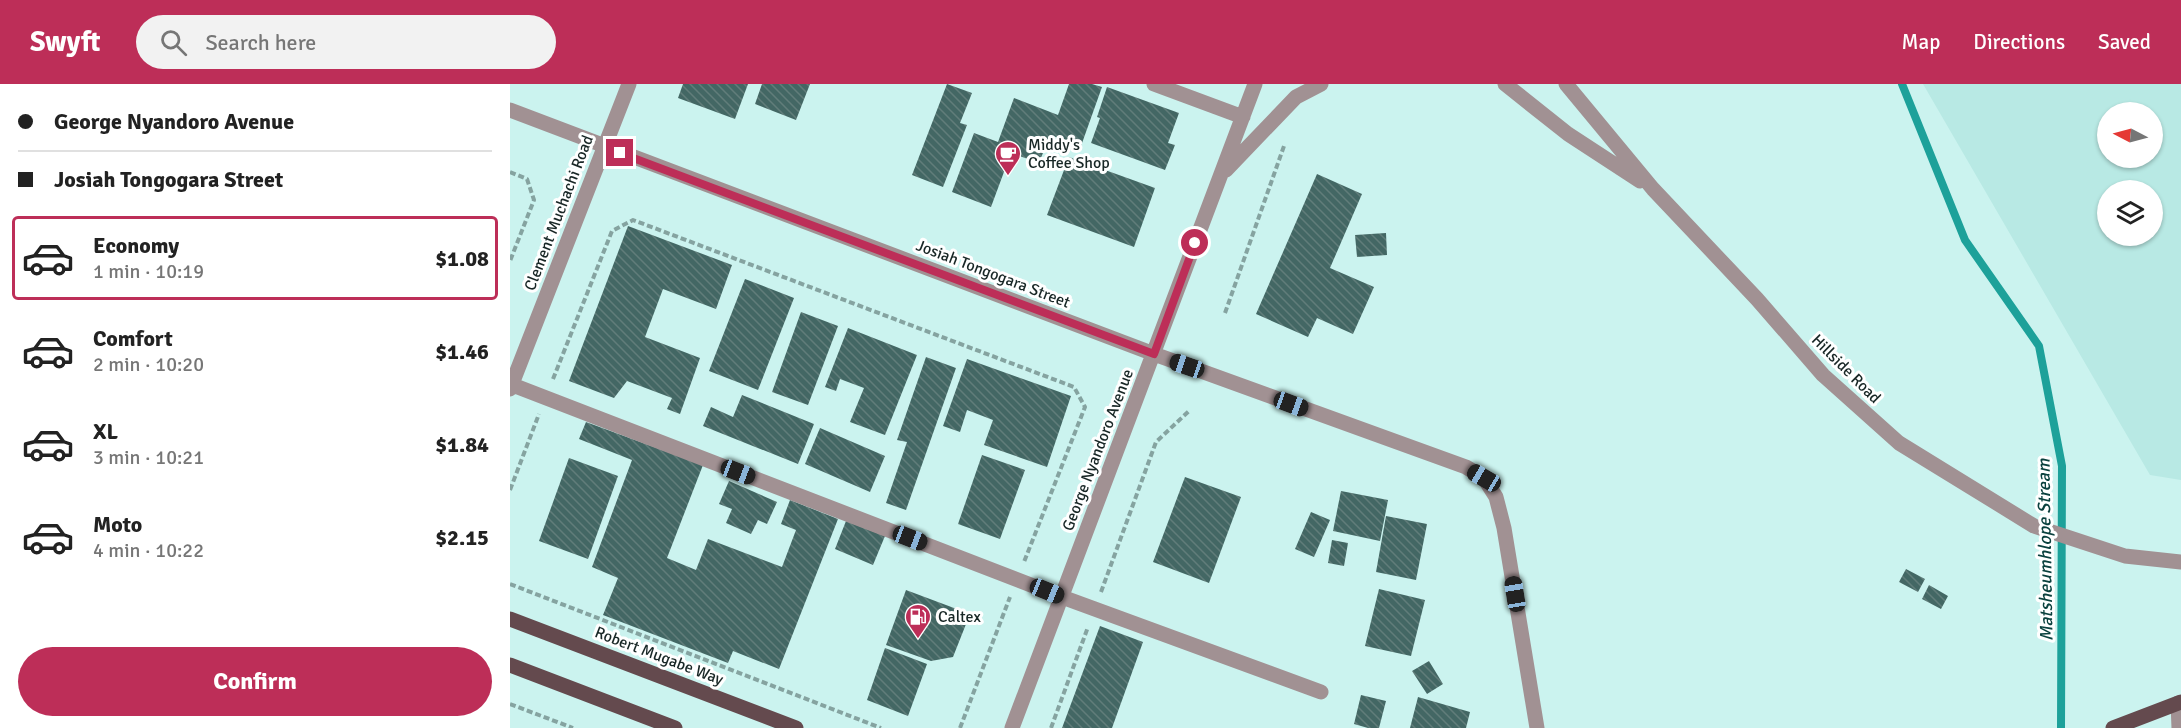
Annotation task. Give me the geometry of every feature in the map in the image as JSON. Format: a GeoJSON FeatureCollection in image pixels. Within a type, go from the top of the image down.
{"type":"FeatureCollection","features":[{"type":"Feature","properties":{"kind":"main road","name":"Robert Mugabe Way"},"geometry":{"type":"LineString","coordinates":[[510,619],[796,728]]}},
{"type":"Feature","properties":{"kind":"main road"},"geometry":{"type":"LineString","coordinates":[[510,665],[675,728]]}},
{"type":"Feature","properties":{"kind":"main road"},"geometry":{"type":"LineString","coordinates":[[2114,728],[2180,702]]}},
{"type":"Feature","properties":{"kind":"street","name":"Clement Muchachi Road"},"geometry":{"type":"LineString","coordinates":[[511,386],[630,84]]}},
{"type":"Feature","properties":{"kind":"street"},"geometry":{"type":"LineString","coordinates":[[1154,84],[1242,117]]}},
{"type":"Feature","properties":{"kind":"street","name":"George Nyandoro Avenue"},"geometry":{"type":"LineString","coordinates":[[1012,728],[1255,84]]}},
{"type":"Feature","properties":{"kind":"street"},"geometry":{"type":"LineString","coordinates":[[1220,177],[1296,97],[1321,84]]}},
{"type":"Feature","properties":{"kind":"street"},"geometry":{"type":"LineString","coordinates":[[1505,84],[1568,134],[1653,189]]}},
{"type":"Feature","properties":{"kind":"street","name":"Hillside Road"},"geometry":{"type":"LineString","coordinates":[[1566,84],[1653,189],[1757,299],[1823,375],[1899,443],[2034,526],[2125,556],[2181,562]]}},
{"type":"Feature","properties":{"kind":"street","name":"Josiah Tongogara Street"},"geometry":{"type":"LineString","coordinates":[[510,110],[1154,354],[1466,467],[1484,478],[1496,497],[1504,528],[1537,728]]}},
{"type":"Feature","properties":{"kind":"street"},"geometry":{"type":"LineString","coordinates":[[511,386],[546,397],[1062,597],[1321,692]]}},
{"type":"Feature","properties":{"kind":"street"},"geometry":{"type":"LineString","coordinates":[[2179,728],[2180,702]]}},
{"type":"Feature","properties":{"kind":"path"},"geometry":{"type":"LineString","coordinates":[[1225,313],[1284,146]]}},
{"type":"Feature","properties":{"kind":"path"},"geometry":{"type":"LineString","coordinates":[[510,172],[527,179],[534,200],[510,261]]}},
{"type":"Feature","properties":{"kind":"path"},"geometry":{"type":"LineString","coordinates":[[510,490],[612,231],[633,220],[1074,387],[1085,407],[960,728]]}},
{"type":"Feature","properties":{"kind":"path"},"geometry":{"type":"LineString","coordinates":[[1051,728],[1156,442],[1190,410]]}},
{"type":"Feature","properties":{"kind":"path"},"geometry":{"type":"LineString","coordinates":[[510,584],[881,728]]}},
{"type":"Feature","properties":{"kind":"path"},"geometry":{"type":"LineString","coordinates":[[510,704],[573,728]]}},
{"type":"Feature","properties":{"kind":"shaded area"},"geometry":{"type":"Polygon","coordinates":[[[1923,84],[2181,84],[2181,480],[2150,475],[1923,84]]]}},
{"type":"Feature","properties":{"kind":"building"},"geometry":{"type":"Polygon","coordinates":[[[683,84],[748,84],[735,119],[678,98],[683,84]]]}},
{"type":"Feature","properties":{"kind":"building"},"geometry":{"type":"Polygon","coordinates":[[[762,84],[810,84],[796,120],[755,104],[762,84]]]}},
{"type":"Feature","properties":{"kind":"building"},"geometry":{"type":"Polygon","coordinates":[[[947,84],[972,93],[960,123],[967,125],[943,187],[912,175],[947,84]]]}},
{"type":"Feature","properties":{"kind":"building"},"geometry":{"type":"Polygon","coordinates":[[[1069,84],[1092,84],[1102,87],[1081,146],[1050,135],[1039,163],[1011,153],[991,207],[952,192],[974,133],[998,142],[1014,98],[1058,115],[1069,84]]]}},
{"type":"Feature","properties":{"kind":"building"},"geometry":{"type":"Polygon","coordinates":[[[1107,87],[1179,113],[1168,143],[1175,145],[1165,170],[1091,143],[1107,87]]]}},
{"type":"Feature","properties":{"kind":"building"},"geometry":{"type":"Polygon","coordinates":[[[1069,157],[1155,188],[1134,247],[1047,215],[1069,157]]]}},
{"type":"Feature","properties":{"kind":"building"},"geometry":{"type":"Polygon","coordinates":[[[1317,174],[1362,194],[1330,268],[1374,287],[1353,334],[1317,318],[1308,337],[1256,314],[1317,174]]]}},
{"type":"Feature","properties":{"kind":"building"},"geometry":{"type":"Polygon","coordinates":[[[628,226],[732,265],[716,309],[663,289],[645,337],[700,358],[680,414],[667,409],[672,398],[627,381],[614,398],[569,381],[628,226]]]}},
{"type":"Feature","properties":{"kind":"building"},"geometry":{"type":"Polygon","coordinates":[[[1386,233],[1387,255],[1357,257],[1355,235],[1386,233]]]}},
{"type":"Feature","properties":{"kind":"building"},"geometry":{"type":"Polygon","coordinates":[[[745,279],[794,298],[758,390],[709,371],[745,279]]]}},
{"type":"Feature","properties":{"kind":"building"},"geometry":{"type":"Polygon","coordinates":[[[801,312],[838,326],[808,405],[772,392],[801,312]]]}},
{"type":"Feature","properties":{"kind":"building"},"geometry":{"type":"Polygon","coordinates":[[[848,328],[917,355],[885,435],[850,422],[864,388],[840,379],[836,391],[825,387],[848,328]]]}},
{"type":"Feature","properties":{"kind":"building"},"geometry":{"type":"Polygon","coordinates":[[[926,357],[956,368],[906,510],[886,503],[907,442],[897,440],[926,357]]]}},
{"type":"Feature","properties":{"kind":"building"},"geometry":{"type":"Polygon","coordinates":[[[967,359],[1071,396],[1047,467],[984,445],[993,420],[967,410],[960,432],[943,426],[967,359]]]}},
{"type":"Feature","properties":{"kind":"building"},"geometry":{"type":"Polygon","coordinates":[[[742,395],[814,424],[798,464],[703,426],[711,407],[733,417],[742,395]]]}},
{"type":"Feature","properties":{"kind":"building"},"geometry":{"type":"Polygon","coordinates":[[[586,422],[703,465],[667,558],[696,570],[708,539],[782,567],[796,530],[781,524],[790,500],[838,519],[779,669],[733,651],[728,663],[603,615],[618,578],[592,567],[632,460],[579,439],[586,422]]]}},
{"type":"Feature","properties":{"kind":"building"},"geometry":{"type":"Polygon","coordinates":[[[820,428],[885,456],[870,492],[805,464],[820,428]]]}},
{"type":"Feature","properties":{"kind":"building"},"geometry":{"type":"Polygon","coordinates":[[[982,455],[1025,470],[1000,539],[958,524],[982,455]]]}},
{"type":"Feature","properties":{"kind":"building"},"geometry":{"type":"Polygon","coordinates":[[[569,458],[618,476],[588,559],[539,541],[569,458]]]}},
{"type":"Feature","properties":{"kind":"building"},"geometry":{"type":"Polygon","coordinates":[[[1185,477],[1241,497],[1209,583],[1153,562],[1185,477]]]}},
{"type":"Feature","properties":{"kind":"building"},"geometry":{"type":"Polygon","coordinates":[[[729,481],[777,502],[767,524],[758,520],[751,534],[726,523],[732,509],[719,504],[729,481]]]}},
{"type":"Feature","properties":{"kind":"building"},"geometry":{"type":"Polygon","coordinates":[[[1341,491],[1388,500],[1380,541],[1333,531],[1341,491]]]}},
{"type":"Feature","properties":{"kind":"building"},"geometry":{"type":"Polygon","coordinates":[[[1311,512],[1330,520],[1314,557],[1295,549],[1311,512]]]}},
{"type":"Feature","properties":{"kind":"building"},"geometry":{"type":"Polygon","coordinates":[[[1386,516],[1427,524],[1416,580],[1376,572],[1386,516]]]}},
{"type":"Feature","properties":{"kind":"building"},"geometry":{"type":"Polygon","coordinates":[[[846,521],[885,536],[873,565],[835,549],[846,521]]]}},
{"type":"Feature","properties":{"kind":"building"},"geometry":{"type":"Polygon","coordinates":[[[1332,540],[1348,543],[1344,566],[1328,563],[1332,540]]]}},
{"type":"Feature","properties":{"kind":"building"},"geometry":{"type":"Polygon","coordinates":[[[1906,569],[1925,579],[1918,592],[1899,582],[1906,569]]]}},
{"type":"Feature","properties":{"kind":"building"},"geometry":{"type":"Polygon","coordinates":[[[1929,585],[1948,596],[1941,609],[1922,599],[1929,585]]]}},
{"type":"Feature","properties":{"kind":"building"},"geometry":{"type":"Polygon","coordinates":[[[1379,589],[1425,600],[1411,656],[1365,646],[1379,589]]]}},
{"type":"Feature","properties":{"kind":"building"},"geometry":{"type":"Polygon","coordinates":[[[906,590],[970,614],[953,657],[931,661],[886,645],[906,590]]]}},
{"type":"Feature","properties":{"kind":"building"},"geometry":{"type":"Polygon","coordinates":[[[1100,626],[1143,642],[1112,728],[1062,728],[1100,626]]]}},
{"type":"Feature","properties":{"kind":"building"},"geometry":{"type":"Polygon","coordinates":[[[885,648],[927,664],[908,716],[867,700],[885,648]]]}},
{"type":"Feature","properties":{"kind":"building"},"geometry":{"type":"Polygon","coordinates":[[[1429,661],[1443,684],[1427,694],[1412,671],[1429,661]]]}},
{"type":"Feature","properties":{"kind":"building"},"geometry":{"type":"Polygon","coordinates":[[[1361,695],[1386,701],[1379,728],[1354,724],[1361,695]]]}},
{"type":"Feature","properties":{"kind":"building"},"geometry":{"type":"Polygon","coordinates":[[[1418,697],[1470,712],[1466,728],[1410,728],[1418,697]]]}},
{"type":"Feature","properties":{"kind":"waterway","name":"Matsheumhlope Stream"},"geometry":{"type":"LineString","coordinates":[[1902,84],[1965,240],[2039,346],[2062,466],[2061,728]]}},
{"type":"Feature","properties":{"kind":"place","name":"Middy's Coffee Shop"},"geometry":{"type":"Point","coordinates":[1008,177]}},
{"type":"Feature","properties":{"kind":"place","name":"Caltex"},"geometry":{"type":"Point","coordinates":[918,640]}},
{"type":"Feature","properties":{"kind":"route"},"geometry":{"type":"LineString","coordinates":[[620,153],[1154,354],[1195,243]]}}]}
